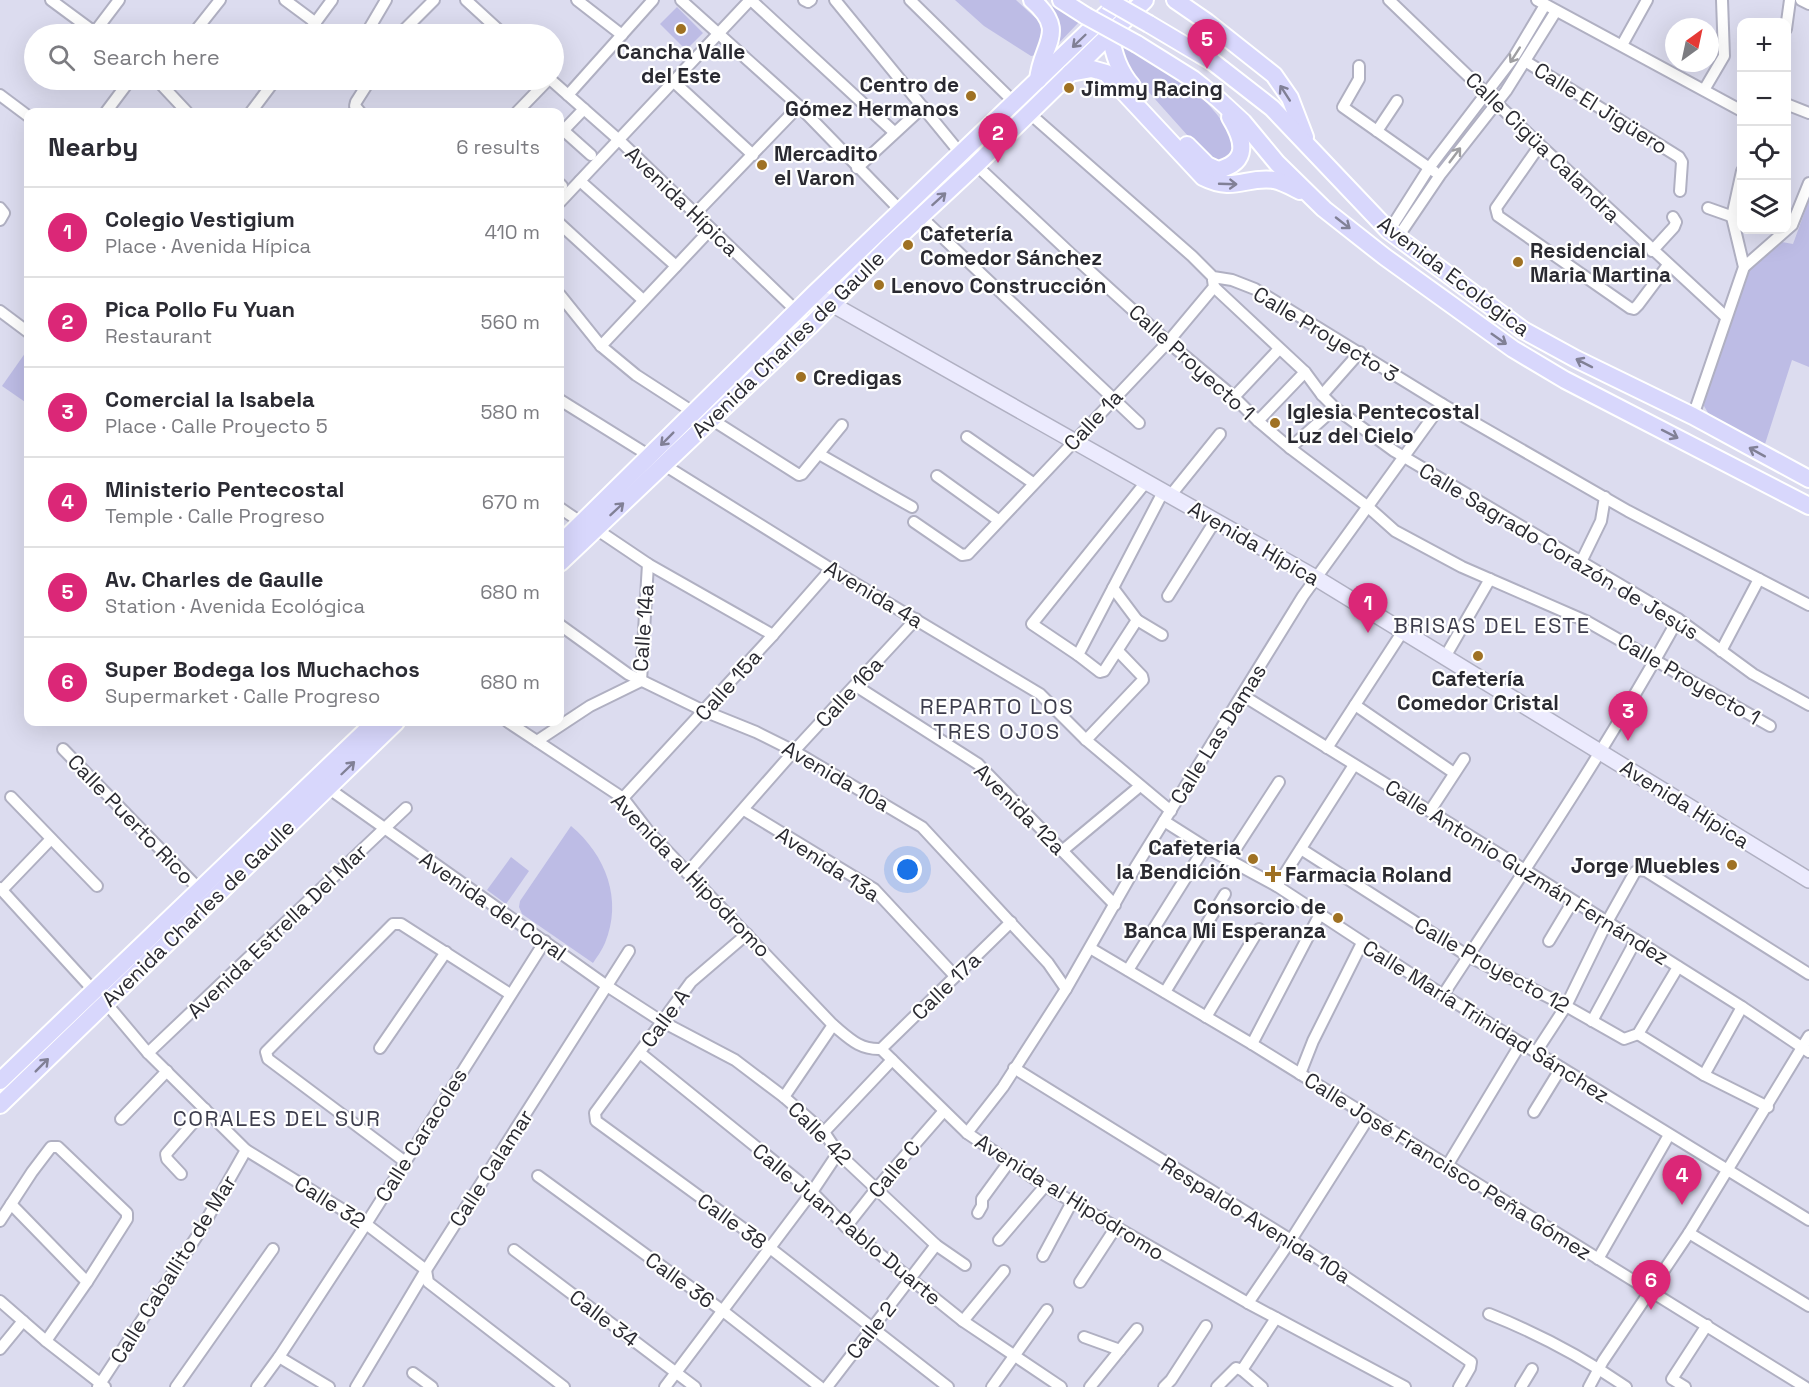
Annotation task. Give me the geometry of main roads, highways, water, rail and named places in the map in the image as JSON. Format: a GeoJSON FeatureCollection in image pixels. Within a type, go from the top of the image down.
{"type":"FeatureCollection","features":[{"type":"Feature","properties":{"kind":"main road"},"geometry":{"type":"LineString","coordinates":[[1032,0],[1046,14],[1051,26],[1051,35],[1039,65],[1038,80]]}},
{"type":"Feature","properties":{"kind":"main road"},"geometry":{"type":"LineString","coordinates":[[1061,0],[1137,44],[1192,79],[1218,99],[1243,122],[1277,163],[1324,209],[1385,257],[1513,349],[1565,380],[1809,506]]}},
{"type":"Feature","properties":{"kind":"main road","name":"Avenida Ecológica"},"geometry":{"type":"LineString","coordinates":[[1107,0],[1214,62],[1272,108],[1393,234],[1523,330],[1576,359],[1693,416],[1809,479]]}},
{"type":"Feature","properties":{"kind":"main road","name":"Avenida Charles de Gaulle"},"geometry":{"type":"LineString","coordinates":[[564,558],[589,526],[656,461],[711,419],[811,325],[920,216],[976,165],[1022,108],[1038,80],[1121,0]]}},
{"type":"Feature","properties":{"kind":"main road","name":"Avenida Charles de Gaulle"},"geometry":{"type":"LineString","coordinates":[[656,461],[693,412],[961,154],[1070,73],[1145,0]]}},
{"type":"Feature","properties":{"kind":"main road"},"geometry":{"type":"LineString","coordinates":[[1175,0],[1274,75],[1290,98],[1309,146]]}},
{"type":"Feature","properties":{"kind":"main road"},"geometry":{"type":"LineString","coordinates":[[1110,35],[1120,71],[1129,83],[1207,165],[1218,170],[1234,164],[1241,154],[1241,144],[1238,131],[1218,99]]}},
{"type":"Feature","properties":{"kind":"main road"},"geometry":{"type":"LineString","coordinates":[[1070,73],[1092,69],[1106,73],[1203,177],[1213,182],[1231,185],[1275,180],[1312,197]]}},
{"type":"Feature","properties":{"kind":"main road","name":"Avenida Charles de Gaulle"},"geometry":{"type":"LineString","coordinates":[[564,542],[589,526]]}},
{"type":"Feature","properties":{"kind":"main road","name":"Avenida Charles de Gaulle"},"geometry":{"type":"LineString","coordinates":[[0,1106],[199,889],[371,726]]}},
{"type":"Feature","properties":{"kind":"main road","name":"Avenida Charles de Gaulle"},"geometry":{"type":"LineString","coordinates":[[0,1081],[100,997],[328,788],[392,726]]}},
{"type":"Feature","properties":{"kind":"place","name":"Cancha Valle del Este"},"geometry":{"type":"Point","coordinates":[681,29]}},
{"type":"Feature","properties":{"kind":"place","name":"Av. Charles de Gaulle"},"geometry":{"type":"Point","coordinates":[1207,69]}},
{"type":"Feature","properties":{"kind":"place","name":"Jimmy Racing"},"geometry":{"type":"Point","coordinates":[1069,88]}},
{"type":"Feature","properties":{"kind":"place","name":"Centro de Gómez Hermanos"},"geometry":{"type":"Point","coordinates":[971,96]}},
{"type":"Feature","properties":{"kind":"place","name":"Pica Pollo Fu Yuan"},"geometry":{"type":"Point","coordinates":[998,163]}},
{"type":"Feature","properties":{"kind":"place","name":"Mercadito el Varon"},"geometry":{"type":"Point","coordinates":[762,165]}},
{"type":"Feature","properties":{"kind":"place","name":"Cafetería Comedor Sánchez"},"geometry":{"type":"Point","coordinates":[908,245]}},
{"type":"Feature","properties":{"kind":"place","name":"Residencial Maria Martina"},"geometry":{"type":"Point","coordinates":[1518,262]}},
{"type":"Feature","properties":{"kind":"place","name":"Lenovo Construcción"},"geometry":{"type":"Point","coordinates":[879,285]}},
{"type":"Feature","properties":{"kind":"place","name":"Credigas"},"geometry":{"type":"Point","coordinates":[801,377]}},
{"type":"Feature","properties":{"kind":"place","name":"Iglesia Pentecostal Luz del Cielo"},"geometry":{"type":"Point","coordinates":[1275,423]}},
{"type":"Feature","properties":{"kind":"place","name":"Colegio Vestigium"},"geometry":{"type":"Point","coordinates":[1368,633]}},
{"type":"Feature","properties":{"kind":"place","name":"Cafetería Comedor Cristal"},"geometry":{"type":"Point","coordinates":[1478,656]}},
{"type":"Feature","properties":{"kind":"place","name":"Comercial la Isabela"},"geometry":{"type":"Point","coordinates":[1628,741]}},
{"type":"Feature","properties":{"kind":"place","name":"Cafeteria la Bendición"},"geometry":{"type":"Point","coordinates":[1253,859]}},
{"type":"Feature","properties":{"kind":"place","name":"Jorge Muebles"},"geometry":{"type":"Point","coordinates":[1732,865]}},
{"type":"Feature","properties":{"kind":"place","name":"Farmacia Roland"},"geometry":{"type":"Point","coordinates":[1273,874]}},
{"type":"Feature","properties":{"kind":"place","name":"Consorcio de Banca Mi Esperanza"},"geometry":{"type":"Point","coordinates":[1338,918]}},
{"type":"Feature","properties":{"kind":"place","name":"Ministerio Pentecostal"},"geometry":{"type":"Point","coordinates":[1682,1205]}},
{"type":"Feature","properties":{"kind":"place","name":"Super Bodega los Muchachos"},"geometry":{"type":"Point","coordinates":[1651,1310]}},
{"type":"Feature","properties":{"kind":"district","name":"BRISAS DEL ESTE"},"geometry":{"type":"Point","coordinates":[1492,625]}},
{"type":"Feature","properties":{"kind":"district","name":"REPARTO LOS TRES OJOS"},"geometry":{"type":"Point","coordinates":[997,718]}},
{"type":"Feature","properties":{"kind":"district","name":"CORALES DEL SUR"},"geometry":{"type":"Point","coordinates":[277,1118]}}]}
